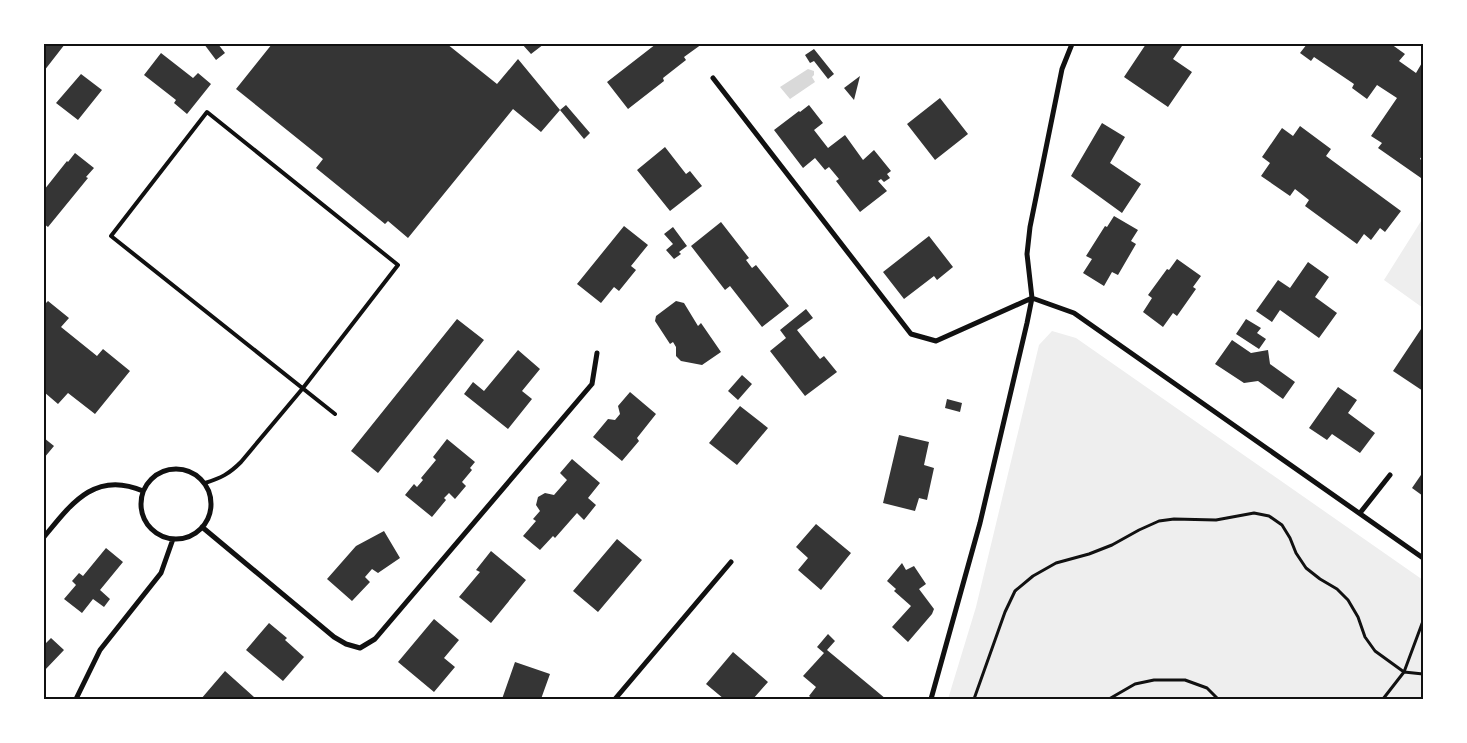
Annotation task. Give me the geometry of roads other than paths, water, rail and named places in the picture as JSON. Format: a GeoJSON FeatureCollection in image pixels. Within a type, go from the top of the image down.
{"type":"FeatureCollection","features":[{"type":"Feature","properties":{"kind":"street"},"geometry":{"type":"LineString","coordinates":[[931,699],[980,523],[1027,323],[1032,298],[1027,254],[1030,227],[1062,69],[1072,44]]}},
{"type":"Feature","properties":{"kind":"street"},"geometry":{"type":"LineString","coordinates":[[713,78],[911,334],[936,341],[1032,298],[1074,314],[1423,558]]}},
{"type":"Feature","properties":{"kind":"street"},"geometry":{"type":"LineString","coordinates":[[202,527],[334,637],[346,644],[360,648],[375,639],[592,384],[597,354]]}},
{"type":"Feature","properties":{"kind":"street"},"geometry":{"type":"LineString","coordinates":[[177,468],[188,470],[198,476],[205,483],[210,494],[211,506],[209,517],[202,527],[195,534],[173,538],[166,538],[150,528],[144,520],[140,501],[148,482],[156,474],[177,468]]}},
{"type":"Feature","properties":{"kind":"street"},"geometry":{"type":"LineString","coordinates":[[1360,513],[1390,475]]}},
{"type":"Feature","properties":{"kind":"street"},"geometry":{"type":"LineString","coordinates":[[44,537],[74,502],[92,489],[115,485],[133,487],[143,491]]}},
{"type":"Feature","properties":{"kind":"street"},"geometry":{"type":"LineString","coordinates":[[76,699],[100,650],[161,573],[173,538]]}},
{"type":"Feature","properties":{"kind":"street"},"geometry":{"type":"LineString","coordinates":[[615,699],[730,562]]}},
{"type":"Feature","properties":{"kind":"lane"},"geometry":{"type":"LineString","coordinates":[[205,483],[220,478],[241,462],[303,388],[398,265],[207,112],[111,236],[303,388],[335,414]]}}]}
